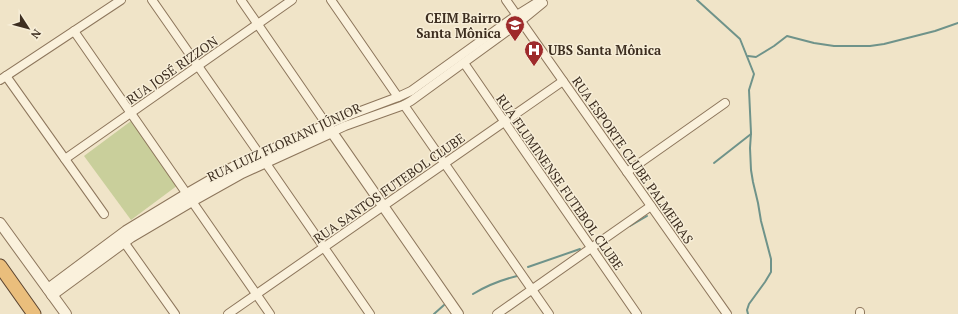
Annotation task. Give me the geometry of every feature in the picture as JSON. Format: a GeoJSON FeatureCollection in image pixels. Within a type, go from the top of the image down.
{"type":"FeatureCollection","features":[{"type":"Feature","properties":{"kind":"highway"},"geometry":{"type":"LineString","coordinates":[[0,266],[34,314]]}},
{"type":"Feature","properties":{"kind":"street"},"geometry":{"type":"LineString","coordinates":[[104,214],[65,159],[3,78],[121,0]]}},
{"type":"Feature","properties":{"kind":"street"},"geometry":{"type":"LineString","coordinates":[[152,0],[370,314]]}},
{"type":"Feature","properties":{"kind":"street"},"geometry":{"type":"LineString","coordinates":[[241,0],[458,314]]}},
{"type":"Feature","properties":{"kind":"street","name":"RUA JOSÉ RIZZON"},"geometry":{"type":"LineString","coordinates":[[65,159],[292,0]]}},
{"type":"Feature","properties":{"kind":"street"},"geometry":{"type":"LineString","coordinates":[[331,0],[398,98]]}},
{"type":"Feature","properties":{"kind":"street","name":"RUA ESPORTE CLUBE PALMEIRAS"},"geometry":{"type":"LineString","coordinates":[[506,0],[727,314]]}},
{"type":"Feature","properties":{"kind":"street","name":"RUA LUIZ FLORIANI JÚNIOR"},"geometry":{"type":"LineString","coordinates":[[330,128],[350,124],[404,105],[411,101],[464,63],[541,0]]}},
{"type":"Feature","properties":{"kind":"street","name":"RUA LUIZ FLORIANI JÚNIOR"},"geometry":{"type":"LineString","coordinates":[[50,292],[227,171],[263,159],[330,128],[350,115],[398,98],[411,91],[519,18],[533,12],[545,0]]}},
{"type":"Feature","properties":{"kind":"street"},"geometry":{"type":"LineString","coordinates":[[74,31],[270,314]]}},
{"type":"Feature","properties":{"kind":"street","name":"RUA FLUMINENSE FUTEBOL CLUBE"},"geometry":{"type":"LineString","coordinates":[[464,63],[637,314]]}},
{"type":"Feature","properties":{"kind":"street","name":"RUA SANTOS FUTEBOL CLUBE"},"geometry":{"type":"LineString","coordinates":[[228,314],[563,81]]}},
{"type":"Feature","properties":{"kind":"street"},"geometry":{"type":"LineString","coordinates":[[627,172],[725,103]]}},
{"type":"Feature","properties":{"kind":"street"},"geometry":{"type":"LineString","coordinates":[[404,105],[549,314]]}},
{"type":"Feature","properties":{"kind":"street","name":"RUA LUIZ FLORIANI JÚNIOR"},"geometry":{"type":"LineString","coordinates":[[50,292],[126,231],[189,198]]}},
{"type":"Feature","properties":{"kind":"street"},"geometry":{"type":"LineString","coordinates":[[497,314],[651,206]]}},
{"type":"Feature","properties":{"kind":"street"},"geometry":{"type":"LineString","coordinates":[[0,223],[66,314]]}},
{"type":"Feature","properties":{"kind":"street"},"geometry":{"type":"LineString","coordinates":[[124,242],[175,314]]}},
{"type":"Feature","properties":{"kind":"green space"},"geometry":{"type":"Polygon","coordinates":[[[131,121],[178,185],[131,220],[84,156],[131,121]]]}},
{"type":"Feature","properties":{"kind":"waterway"},"geometry":{"type":"LineString","coordinates":[[697,0],[740,39],[754,74],[749,90],[751,170],[761,221],[771,259],[771,272],[749,304],[747,310],[748,314]]}},
{"type":"Feature","properties":{"kind":"waterway"},"geometry":{"type":"LineString","coordinates":[[748,56],[756,57],[787,36],[814,43],[834,46],[870,46],[935,31],[958,23]]}},
{"type":"Feature","properties":{"kind":"waterway"},"geometry":{"type":"LineString","coordinates":[[714,163],[751,134]]}},
{"type":"Feature","properties":{"kind":"waterway"},"geometry":{"type":"LineString","coordinates":[[630,226],[647,216]]}},
{"type":"Feature","properties":{"kind":"waterway"},"geometry":{"type":"LineString","coordinates":[[528,267],[580,249]]}},
{"type":"Feature","properties":{"kind":"waterway"},"geometry":{"type":"LineString","coordinates":[[473,294],[483,288],[517,276]]}},
{"type":"Feature","properties":{"kind":"waterway"},"geometry":{"type":"LineString","coordinates":[[434,314],[444,305]]}},
{"type":"Feature","properties":{"kind":"place","name":"CEIM Bairro Santa Mônica"},"geometry":{"type":"Point","coordinates":[515,42]}},
{"type":"Feature","properties":{"kind":"place","name":"UBS Santa Mônica"},"geometry":{"type":"Point","coordinates":[534,67]}}]}
